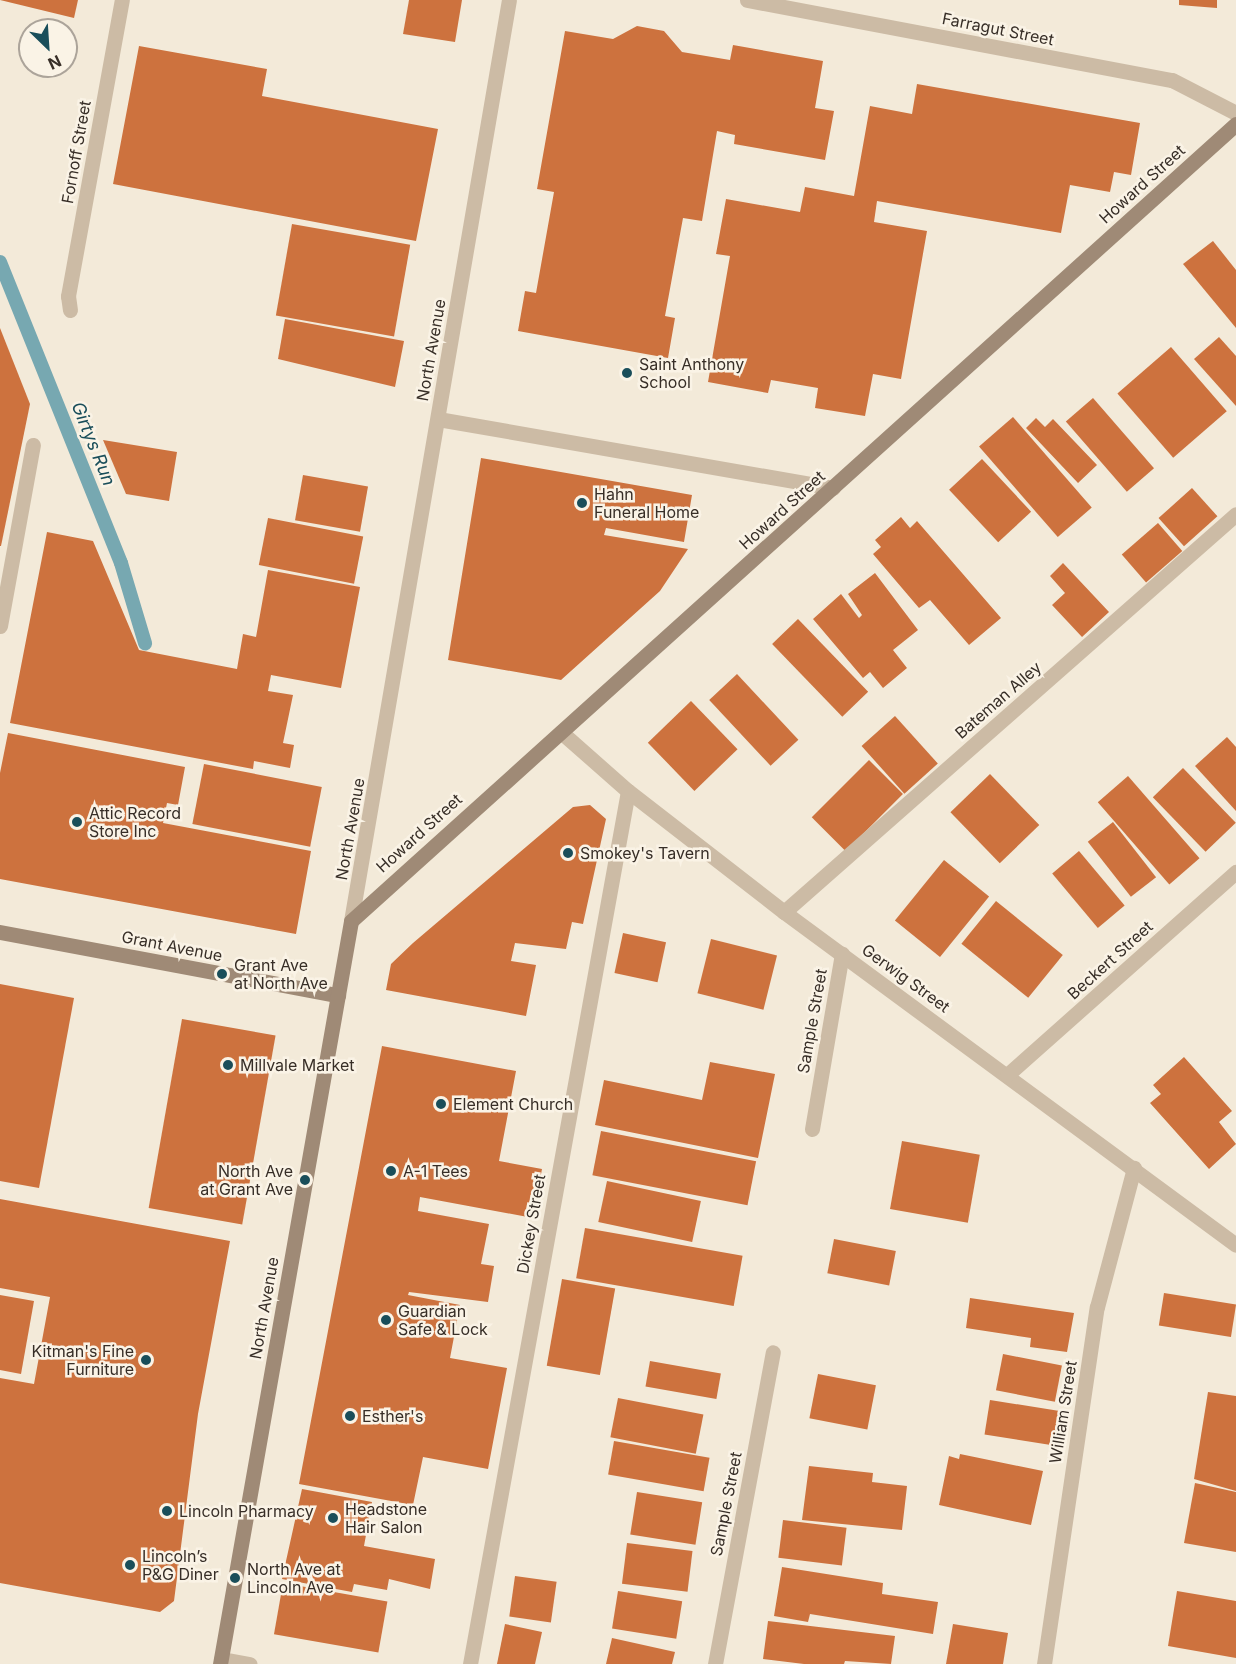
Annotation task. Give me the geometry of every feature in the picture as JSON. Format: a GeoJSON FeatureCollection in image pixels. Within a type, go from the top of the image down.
{"type":"FeatureCollection","features":[{"type":"Feature","properties":{"kind":"street","name":"Fornoff Street"},"geometry":{"type":"LineString","coordinates":[[69,310],[68,296],[122,0]]}},
{"type":"Feature","properties":{"kind":"street","name":"North Avenue"},"geometry":{"type":"LineString","coordinates":[[220,1661],[351,921],[509,0]]}},
{"type":"Feature","properties":{"kind":"street","name":"Farragut Street"},"geometry":{"type":"LineString","coordinates":[[747,0],[1172,80],[1236,113]]}},
{"type":"Feature","properties":{"kind":"street","name":"Howard Street"},"geometry":{"type":"LineString","coordinates":[[351,921],[1236,124]]}},
{"type":"Feature","properties":{"kind":"street"},"geometry":{"type":"LineString","coordinates":[[438,419],[832,488]]}},
{"type":"Feature","properties":{"kind":"street"},"geometry":{"type":"LineString","coordinates":[[0,626],[33,445]]}},
{"type":"Feature","properties":{"kind":"street","name":"Bateman Alley"},"geometry":{"type":"LineString","coordinates":[[784,912],[1236,514]]}},
{"type":"Feature","properties":{"kind":"street","name":"Gerwig Street"},"geometry":{"type":"LineString","coordinates":[[561,732],[628,791],[784,912],[1235,1242]]}},
{"type":"Feature","properties":{"kind":"street","name":"Dickey Street"},"geometry":{"type":"LineString","coordinates":[[470,1664],[628,791]]}},
{"type":"Feature","properties":{"kind":"street","name":"Beckert Street"},"geometry":{"type":"LineString","coordinates":[[1007,1075],[1236,872]]}},
{"type":"Feature","properties":{"kind":"street","name":"Grant Avenue"},"geometry":{"type":"LineString","coordinates":[[0,932],[338,995]]}},
{"type":"Feature","properties":{"kind":"street","name":"Sample Street"},"geometry":{"type":"LineString","coordinates":[[812,1129],[842,954]]}},
{"type":"Feature","properties":{"kind":"street","name":"William Street"},"geometry":{"type":"LineString","coordinates":[[1044,1664],[1097,1307],[1134,1168]]}},
{"type":"Feature","properties":{"kind":"street","name":"Sample Street"},"geometry":{"type":"LineString","coordinates":[[715,1664],[773,1352]]}},
{"type":"Feature","properties":{"kind":"street"},"geometry":{"type":"LineString","coordinates":[[220,1661],[250,1664]]}},
{"type":"Feature","properties":{"kind":"building"},"geometry":{"type":"Polygon","coordinates":[[[0,0],[78,0],[74,18],[0,0]]]}},
{"type":"Feature","properties":{"kind":"building"},"geometry":{"type":"Polygon","coordinates":[[[409,0],[462,0],[455,42],[403,34],[409,0]]]}},
{"type":"Feature","properties":{"kind":"building"},"geometry":{"type":"Polygon","coordinates":[[[1179,0],[1217,0],[1217,8],[1179,5],[1179,0]]]}},
{"type":"Feature","properties":{"kind":"building"},"geometry":{"type":"Polygon","coordinates":[[[637,26],[664,31],[682,52],[730,60],[733,45],[823,61],[815,108],[834,111],[825,160],[734,144],[735,135],[717,131],[702,221],[683,218],[665,316],[675,318],[668,358],[518,331],[525,291],[536,293],[554,192],[537,189],[565,31],[613,39],[637,26]]]}},
{"type":"Feature","properties":{"kind":"building"},"geometry":{"type":"Polygon","coordinates":[[[139,46],[267,69],[262,96],[438,129],[416,241],[113,184],[139,46]]]}},
{"type":"Feature","properties":{"kind":"building"},"geometry":{"type":"Polygon","coordinates":[[[917,84],[1140,123],[1131,175],[1114,172],[1110,192],[1070,185],[1061,233],[877,201],[874,222],[927,231],[901,379],[873,374],[865,416],[815,408],[818,388],[771,380],[768,393],[708,382],[730,256],[716,254],[726,199],[800,212],[805,187],[854,196],[870,106],[912,114],[917,84]]]}},
{"type":"Feature","properties":{"kind":"building"},"geometry":{"type":"Polygon","coordinates":[[[292,224],[410,245],[394,336],[276,316],[292,224]]]}},
{"type":"Feature","properties":{"kind":"building"},"geometry":{"type":"Polygon","coordinates":[[[1213,241],[1236,270],[1236,328],[1183,264],[1213,241]]]}},
{"type":"Feature","properties":{"kind":"building"},"geometry":{"type":"Polygon","coordinates":[[[285,319],[404,341],[395,387],[278,359],[285,319]]]}},
{"type":"Feature","properties":{"kind":"building"},"geometry":{"type":"Polygon","coordinates":[[[0,328],[30,404],[1,546],[0,546],[0,328]]]}},
{"type":"Feature","properties":{"kind":"building"},"geometry":{"type":"Polygon","coordinates":[[[1219,337],[1236,356],[1236,406],[1194,359],[1219,337]]]}},
{"type":"Feature","properties":{"kind":"building"},"geometry":{"type":"Polygon","coordinates":[[[1171,347],[1227,411],[1173,458],[1117,394],[1171,347]]]}},
{"type":"Feature","properties":{"kind":"building"},"geometry":{"type":"Polygon","coordinates":[[[1093,398],[1154,468],[1127,492],[1066,422],[1093,398]]]}},
{"type":"Feature","properties":{"kind":"building"},"geometry":{"type":"Polygon","coordinates":[[[1013,417],[1092,508],[1058,537],[979,447],[1013,417]]]}},
{"type":"Feature","properties":{"kind":"building"},"geometry":{"type":"Polygon","coordinates":[[[1036,418],[1045,427],[1053,419],[1097,465],[1078,483],[1026,428],[1036,418]]]}},
{"type":"Feature","properties":{"kind":"building"},"geometry":{"type":"Polygon","coordinates":[[[103,440],[177,452],[169,501],[126,494],[103,440]]]}},
{"type":"Feature","properties":{"kind":"building"},"geometry":{"type":"Polygon","coordinates":[[[481,458],[692,495],[684,542],[606,528],[604,535],[688,549],[660,591],[561,680],[448,660],[481,458]]]}},
{"type":"Feature","properties":{"kind":"building"},"geometry":{"type":"Polygon","coordinates":[[[982,459],[1031,512],[998,542],[949,490],[982,459]]]}},
{"type":"Feature","properties":{"kind":"building"},"geometry":{"type":"Polygon","coordinates":[[[303,475],[368,486],[360,532],[295,520],[303,475]]]}},
{"type":"Feature","properties":{"kind":"building"},"geometry":{"type":"Polygon","coordinates":[[[1192,488],[1217,516],[1184,546],[1159,518],[1192,488]]]}},
{"type":"Feature","properties":{"kind":"building"},"geometry":{"type":"Polygon","coordinates":[[[901,517],[910,528],[917,521],[1001,618],[969,645],[930,600],[919,608],[873,554],[881,547],[875,540],[901,517]]]}},
{"type":"Feature","properties":{"kind":"building"},"geometry":{"type":"Polygon","coordinates":[[[268,518],[363,537],[354,584],[259,565],[268,518]]]}},
{"type":"Feature","properties":{"kind":"building"},"geometry":{"type":"Polygon","coordinates":[[[1158,523],[1182,551],[1146,582],[1122,554],[1158,523]]]}},
{"type":"Feature","properties":{"kind":"building"},"geometry":{"type":"Polygon","coordinates":[[[47,532],[93,541],[139,650],[237,669],[243,634],[256,637],[268,570],[360,587],[341,688],[271,675],[268,691],[293,695],[283,743],[294,745],[290,768],[254,761],[253,769],[10,723],[47,532]]]}},
{"type":"Feature","properties":{"kind":"building"},"geometry":{"type":"Polygon","coordinates":[[[1063,563],[1109,612],[1082,637],[1052,605],[1065,593],[1050,576],[1063,563]]]}},
{"type":"Feature","properties":{"kind":"building"},"geometry":{"type":"Polygon","coordinates":[[[875,573],[918,630],[893,650],[907,668],[883,688],[870,672],[863,678],[813,619],[841,594],[859,618],[862,615],[848,594],[875,573]]]}},
{"type":"Feature","properties":{"kind":"building"},"geometry":{"type":"Polygon","coordinates":[[[798,619],[868,692],[842,717],[772,644],[798,619]]]}},
{"type":"Feature","properties":{"kind":"building"},"geometry":{"type":"Polygon","coordinates":[[[737,674],[798,740],[771,766],[709,700],[737,674]]]}},
{"type":"Feature","properties":{"kind":"building"},"geometry":{"type":"Polygon","coordinates":[[[691,701],[738,749],[694,791],[648,743],[691,701]]]}},
{"type":"Feature","properties":{"kind":"building"},"geometry":{"type":"Polygon","coordinates":[[[895,716],[938,764],[904,794],[862,746],[895,716]]]}},
{"type":"Feature","properties":{"kind":"building"},"geometry":{"type":"Polygon","coordinates":[[[8,733],[185,767],[178,805],[167,803],[163,823],[311,851],[296,934],[0,879],[0,773],[8,733]]]}},
{"type":"Feature","properties":{"kind":"building"},"geometry":{"type":"Polygon","coordinates":[[[1227,737],[1236,747],[1236,811],[1195,766],[1227,737]]]}},
{"type":"Feature","properties":{"kind":"building"},"geometry":{"type":"Polygon","coordinates":[[[869,760],[903,794],[846,851],[812,817],[869,760]]]}},
{"type":"Feature","properties":{"kind":"building"},"geometry":{"type":"Polygon","coordinates":[[[204,764],[322,787],[310,847],[192,824],[204,764]]]}},
{"type":"Feature","properties":{"kind":"building"},"geometry":{"type":"Polygon","coordinates":[[[1183,768],[1236,823],[1206,852],[1153,797],[1183,768]]]}},
{"type":"Feature","properties":{"kind":"building"},"geometry":{"type":"Polygon","coordinates":[[[990,774],[1039,825],[1000,863],[950,812],[990,774]]]}},
{"type":"Feature","properties":{"kind":"building"},"geometry":{"type":"Polygon","coordinates":[[[1128,776],[1200,858],[1169,885],[1098,802],[1128,776]]]}},
{"type":"Feature","properties":{"kind":"building"},"geometry":{"type":"Polygon","coordinates":[[[590,805],[606,819],[583,924],[572,922],[566,949],[515,943],[511,961],[536,965],[526,1016],[386,990],[391,964],[413,943],[573,807],[590,805]]]}},
{"type":"Feature","properties":{"kind":"building"},"geometry":{"type":"Polygon","coordinates":[[[1113,822],[1156,877],[1131,897],[1088,842],[1113,822]]]}},
{"type":"Feature","properties":{"kind":"building"},"geometry":{"type":"Polygon","coordinates":[[[1079,851],[1125,905],[1098,928],[1052,873],[1079,851]]]}},
{"type":"Feature","properties":{"kind":"building"},"geometry":{"type":"Polygon","coordinates":[[[944,860],[989,897],[940,957],[895,921],[944,860]]]}},
{"type":"Feature","properties":{"kind":"building"},"geometry":{"type":"Polygon","coordinates":[[[996,901],[1063,955],[1028,998],[961,944],[996,901]]]}},
{"type":"Feature","properties":{"kind":"building"},"geometry":{"type":"Polygon","coordinates":[[[623,933],[666,942],[658,982],[614,973],[623,933]]]}},
{"type":"Feature","properties":{"kind":"building"},"geometry":{"type":"Polygon","coordinates":[[[711,939],[777,955],[763,1010],[697,993],[711,939]]]}},
{"type":"Feature","properties":{"kind":"building"},"geometry":{"type":"Polygon","coordinates":[[[0,984],[74,998],[39,1188],[0,1181],[0,984]]]}},
{"type":"Feature","properties":{"kind":"building"},"geometry":{"type":"Polygon","coordinates":[[[182,1019],[276,1035],[242,1225],[149,1208],[182,1019]]]}},
{"type":"Feature","properties":{"kind":"building"},"geometry":{"type":"Polygon","coordinates":[[[382,1046],[516,1071],[499,1161],[542,1169],[533,1218],[420,1197],[418,1211],[489,1224],[481,1264],[494,1266],[488,1302],[409,1292],[408,1295],[460,1305],[450,1358],[507,1368],[488,1469],[423,1457],[413,1505],[299,1484],[382,1046]]]}},
{"type":"Feature","properties":{"kind":"building"},"geometry":{"type":"Polygon","coordinates":[[[1184,1057],[1232,1111],[1219,1122],[1236,1144],[1209,1169],[1150,1103],[1161,1094],[1153,1085],[1184,1057]]]}},
{"type":"Feature","properties":{"kind":"building"},"geometry":{"type":"Polygon","coordinates":[[[710,1062],[775,1074],[758,1158],[595,1125],[604,1080],[702,1100],[710,1062]]]}},
{"type":"Feature","properties":{"kind":"building"},"geometry":{"type":"Polygon","coordinates":[[[601,1131],[756,1161],[748,1205],[592,1175],[601,1131]]]}},
{"type":"Feature","properties":{"kind":"building"},"geometry":{"type":"Polygon","coordinates":[[[902,1141],[980,1155],[968,1223],[890,1209],[902,1141]]]}},
{"type":"Feature","properties":{"kind":"building"},"geometry":{"type":"Polygon","coordinates":[[[607,1181],[701,1201],[692,1242],[598,1222],[607,1181]]]}},
{"type":"Feature","properties":{"kind":"building"},"geometry":{"type":"Polygon","coordinates":[[[0,1199],[230,1241],[198,1414],[174,1601],[160,1612],[0,1583],[0,1378],[34,1384],[50,1297],[0,1288],[0,1199]]]}},
{"type":"Feature","properties":{"kind":"building"},"geometry":{"type":"Polygon","coordinates":[[[585,1228],[743,1256],[734,1306],[576,1278],[585,1228]]]}},
{"type":"Feature","properties":{"kind":"building"},"geometry":{"type":"Polygon","coordinates":[[[834,1239],[896,1251],[889,1285],[827,1273],[834,1239]]]}},
{"type":"Feature","properties":{"kind":"building"},"geometry":{"type":"Polygon","coordinates":[[[562,1279],[615,1288],[600,1375],[547,1366],[562,1279]]]}},
{"type":"Feature","properties":{"kind":"building"},"geometry":{"type":"Polygon","coordinates":[[[1164,1293],[1236,1304],[1231,1337],[1159,1326],[1164,1293]]]}},
{"type":"Feature","properties":{"kind":"building"},"geometry":{"type":"Polygon","coordinates":[[[0,1295],[34,1301],[21,1374],[0,1370],[0,1295]]]}},
{"type":"Feature","properties":{"kind":"building"},"geometry":{"type":"Polygon","coordinates":[[[970,1298],[1074,1313],[1067,1352],[1030,1347],[1031,1338],[966,1328],[970,1298]]]}},
{"type":"Feature","properties":{"kind":"building"},"geometry":{"type":"Polygon","coordinates":[[[1003,1354],[1062,1365],[1055,1402],[996,1390],[1003,1354]]]}},
{"type":"Feature","properties":{"kind":"building"},"geometry":{"type":"Polygon","coordinates":[[[650,1361],[721,1374],[716,1399],[645,1387],[650,1361]]]}},
{"type":"Feature","properties":{"kind":"building"},"geometry":{"type":"Polygon","coordinates":[[[818,1374],[876,1385],[867,1429],[809,1418],[818,1374]]]}},
{"type":"Feature","properties":{"kind":"building"},"geometry":{"type":"Polygon","coordinates":[[[1208,1392],[1236,1396],[1236,1491],[1194,1479],[1208,1392]]]}},
{"type":"Feature","properties":{"kind":"building"},"geometry":{"type":"Polygon","coordinates":[[[618,1398],[703,1415],[696,1454],[610,1437],[618,1398]]]}},
{"type":"Feature","properties":{"kind":"building"},"geometry":{"type":"Polygon","coordinates":[[[990,1400],[1061,1411],[1056,1446],[985,1435],[990,1400]]]}},
{"type":"Feature","properties":{"kind":"building"},"geometry":{"type":"Polygon","coordinates":[[[614,1441],[710,1458],[704,1491],[608,1474],[614,1441]]]}},
{"type":"Feature","properties":{"kind":"building"},"geometry":{"type":"Polygon","coordinates":[[[960,1454],[1043,1471],[1031,1525],[939,1505],[949,1456],[959,1459],[960,1454]]]}},
{"type":"Feature","properties":{"kind":"building"},"geometry":{"type":"Polygon","coordinates":[[[809,1466],[873,1473],[872,1482],[907,1486],[902,1530],[802,1520],[809,1466]]]}},
{"type":"Feature","properties":{"kind":"building"},"geometry":{"type":"Polygon","coordinates":[[[1195,1483],[1236,1492],[1236,1552],[1184,1543],[1195,1483]]]}},
{"type":"Feature","properties":{"kind":"building"},"geometry":{"type":"Polygon","coordinates":[[[302,1489],[372,1502],[364,1546],[435,1559],[430,1589],[389,1579],[387,1590],[354,1584],[352,1592],[282,1579],[302,1489]]]}},
{"type":"Feature","properties":{"kind":"building"},"geometry":{"type":"Polygon","coordinates":[[[637,1492],[702,1502],[695,1545],[630,1534],[637,1492]]]}},
{"type":"Feature","properties":{"kind":"building"},"geometry":{"type":"Polygon","coordinates":[[[783,1520],[847,1528],[842,1566],[778,1558],[783,1520]]]}},
{"type":"Feature","properties":{"kind":"building"},"geometry":{"type":"Polygon","coordinates":[[[627,1543],[693,1551],[688,1592],[622,1584],[627,1543]]]}},
{"type":"Feature","properties":{"kind":"building"},"geometry":{"type":"Polygon","coordinates":[[[782,1567],[883,1583],[882,1594],[938,1602],[933,1634],[810,1614],[808,1622],[774,1616],[782,1567]]]}},
{"type":"Feature","properties":{"kind":"building"},"geometry":{"type":"Polygon","coordinates":[[[515,1576],[557,1582],[551,1622],[509,1617],[515,1576]]]}},
{"type":"Feature","properties":{"kind":"building"},"geometry":{"type":"Polygon","coordinates":[[[283,1583],[387,1601],[378,1653],[274,1634],[283,1583]]]}},
{"type":"Feature","properties":{"kind":"building"},"geometry":{"type":"Polygon","coordinates":[[[618,1591],[682,1601],[676,1639],[612,1629],[618,1591]]]}},
{"type":"Feature","properties":{"kind":"building"},"geometry":{"type":"Polygon","coordinates":[[[1177,1591],[1236,1601],[1236,1658],[1168,1646],[1177,1591]]]}},
{"type":"Feature","properties":{"kind":"building"},"geometry":{"type":"Polygon","coordinates":[[[768,1621],[895,1636],[891,1664],[845,1661],[844,1664],[804,1664],[763,1659],[768,1621]]]}},
{"type":"Feature","properties":{"kind":"building"},"geometry":{"type":"Polygon","coordinates":[[[505,1624],[542,1632],[535,1664],[497,1664],[505,1624]]]}},
{"type":"Feature","properties":{"kind":"building"},"geometry":{"type":"Polygon","coordinates":[[[953,1624],[1008,1633],[1003,1664],[946,1664],[953,1624]]]}},
{"type":"Feature","properties":{"kind":"building"},"geometry":{"type":"Polygon","coordinates":[[[612,1638],[675,1652],[672,1664],[606,1664],[612,1638]]]}},
{"type":"Feature","properties":{"kind":"waterway","name":"Girtys Run"},"geometry":{"type":"LineString","coordinates":[[0,262],[121,563],[145,643]]}},
{"type":"Feature","properties":{"kind":"place","name":"Saint Anthony School"},"geometry":{"type":"Point","coordinates":[627,373]}},
{"type":"Feature","properties":{"kind":"place","name":"Hahn Funeral Home"},"geometry":{"type":"Point","coordinates":[582,503]}},
{"type":"Feature","properties":{"kind":"place","name":"Attic Record Store Inc"},"geometry":{"type":"Point","coordinates":[77,822]}},
{"type":"Feature","properties":{"kind":"place","name":"Smokey's Tavern"},"geometry":{"type":"Point","coordinates":[568,853]}},
{"type":"Feature","properties":{"kind":"place","name":"Grant Ave at North Ave"},"geometry":{"type":"Point","coordinates":[222,974]}},
{"type":"Feature","properties":{"kind":"place","name":"Millvale Market"},"geometry":{"type":"Point","coordinates":[228,1065]}},
{"type":"Feature","properties":{"kind":"place","name":"Element Church"},"geometry":{"type":"Point","coordinates":[441,1104]}},
{"type":"Feature","properties":{"kind":"place","name":"A-1 Tees"},"geometry":{"type":"Point","coordinates":[391,1171]}},
{"type":"Feature","properties":{"kind":"place","name":"North Ave at Grant Ave"},"geometry":{"type":"Point","coordinates":[305,1180]}},
{"type":"Feature","properties":{"kind":"place","name":"Guardian Safe & Lock"},"geometry":{"type":"Point","coordinates":[386,1320]}},
{"type":"Feature","properties":{"kind":"place","name":"Kitman's Fine Furniture"},"geometry":{"type":"Point","coordinates":[146,1360]}},
{"type":"Feature","properties":{"kind":"place","name":"Esther's"},"geometry":{"type":"Point","coordinates":[350,1416]}},
{"type":"Feature","properties":{"kind":"place","name":"Lincoln Pharmacy"},"geometry":{"type":"Point","coordinates":[167,1511]}},
{"type":"Feature","properties":{"kind":"place","name":"Headstone Hair Salon"},"geometry":{"type":"Point","coordinates":[333,1518]}},
{"type":"Feature","properties":{"kind":"place","name":"Lincoln’s P&G Diner"},"geometry":{"type":"Point","coordinates":[130,1565]}},
{"type":"Feature","properties":{"kind":"place","name":"North Ave at Lincoln Ave"},"geometry":{"type":"Point","coordinates":[235,1578]}}]}
